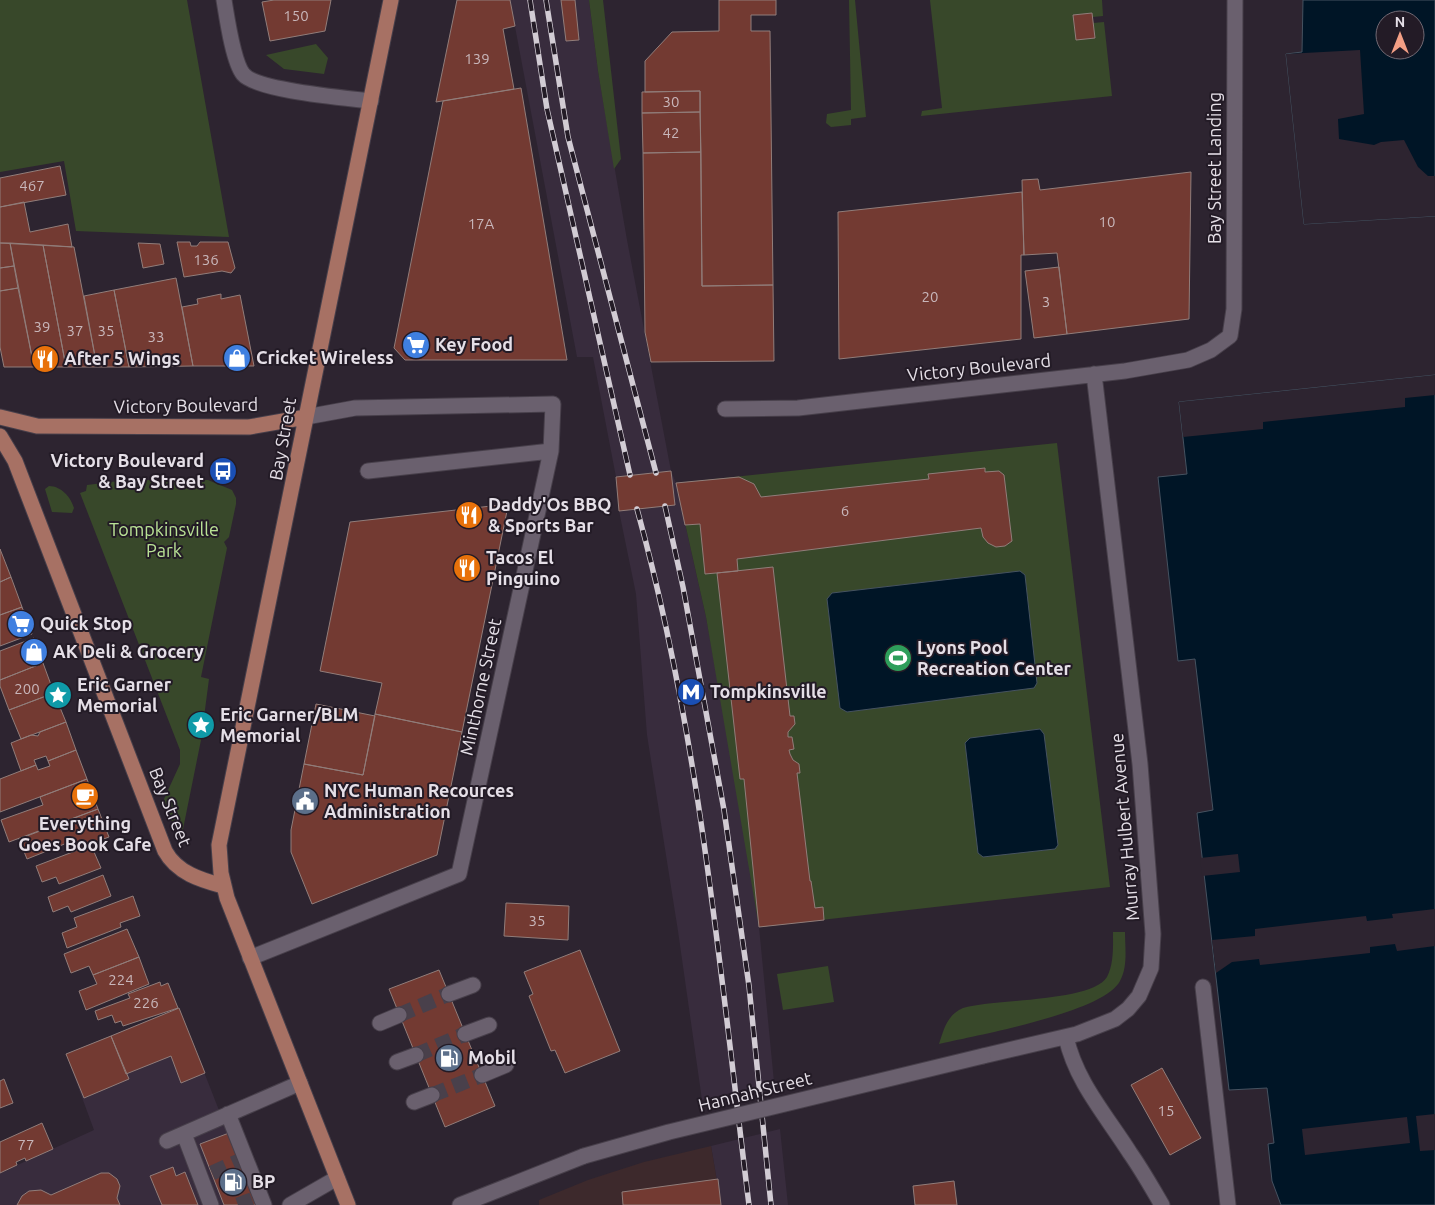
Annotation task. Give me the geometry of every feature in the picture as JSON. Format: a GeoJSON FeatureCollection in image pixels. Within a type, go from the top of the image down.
{"type":"FeatureCollection","features":[{"type":"Feature","properties":{"kind":"main road","name":"Bay Street"},"geometry":{"type":"LineString","coordinates":[[348,1205],[223,886],[219,858],[221,831],[293,490],[306,417],[391,0]]}},
{"type":"Feature","properties":{"kind":"main road","name":"Victory Boulevard"},"geometry":{"type":"LineString","coordinates":[[0,417],[37,426],[249,427],[306,417]]}},
{"type":"Feature","properties":{"kind":"main road","name":"Bay Street"},"geometry":{"type":"LineString","coordinates":[[0,436],[15,461],[165,851],[172,862],[183,870],[200,879],[223,886]]}},
{"type":"Feature","properties":{"kind":"street"},"geometry":{"type":"LineString","coordinates":[[224,0],[231,39],[244,75],[251,80],[267,85],[371,101]]}},
{"type":"Feature","properties":{"kind":"street","name":"Bay Street Landing"},"geometry":{"type":"LineString","coordinates":[[1230,336],[1234,309],[1236,0]]}},
{"type":"Feature","properties":{"kind":"street","name":"Victory Boulevard"},"geometry":{"type":"LineString","coordinates":[[725,409],[798,408],[1094,374],[1188,360],[1211,350],[1230,336]]}},
{"type":"Feature","properties":{"kind":"street","name":"Murray Hulbert Avenue"},"geometry":{"type":"LineString","coordinates":[[1066,1037],[1105,1024],[1128,1009],[1146,982],[1153,953],[1140,764],[1094,374]]}},
{"type":"Feature","properties":{"kind":"street","name":"Victory Boulevard"},"geometry":{"type":"LineString","coordinates":[[306,417],[355,408],[553,404]]}},
{"type":"Feature","properties":{"kind":"street","name":"Minthorne Street"},"geometry":{"type":"LineString","coordinates":[[250,958],[459,874],[551,451],[553,404]]}},
{"type":"Feature","properties":{"kind":"street"},"geometry":{"type":"LineString","coordinates":[[368,471],[551,451]]}},
{"type":"Feature","properties":{"kind":"street"},"geometry":{"type":"LineString","coordinates":[[450,994],[473,985]]}},
{"type":"Feature","properties":{"kind":"street"},"geometry":{"type":"LineString","coordinates":[[1203,987],[1228,1205]]}},
{"type":"Feature","properties":{"kind":"street"},"geometry":{"type":"LineString","coordinates":[[380,1023],[400,1015]]}},
{"type":"Feature","properties":{"kind":"street"},"geometry":{"type":"LineString","coordinates":[[465,1034],[489,1024]]}},
{"type":"Feature","properties":{"kind":"street"},"geometry":{"type":"LineString","coordinates":[[1066,1037],[1073,1062],[1086,1089],[1130,1153],[1162,1205]]}},
{"type":"Feature","properties":{"kind":"street","name":"Hannah Street"},"geometry":{"type":"LineString","coordinates":[[460,1205],[584,1156],[661,1134],[1066,1037]]}},
{"type":"Feature","properties":{"kind":"street"},"geometry":{"type":"LineString","coordinates":[[397,1062],[416,1055]]}},
{"type":"Feature","properties":{"kind":"street"},"geometry":{"type":"LineString","coordinates":[[482,1075],[506,1066]]}},
{"type":"Feature","properties":{"kind":"street"},"geometry":{"type":"LineString","coordinates":[[167,1142],[300,1084]]}},
{"type":"Feature","properties":{"kind":"street"},"geometry":{"type":"LineString","coordinates":[[414,1102],[432,1095]]}},
{"type":"Feature","properties":{"kind":"street"},"geometry":{"type":"LineString","coordinates":[[228,1114],[259,1200]]}},
{"type":"Feature","properties":{"kind":"street"},"geometry":{"type":"LineString","coordinates":[[184,1134],[206,1175],[211,1205]]}},
{"type":"Feature","properties":{"kind":"street"},"geometry":{"type":"LineString","coordinates":[[290,1205],[337,1178]]}},
{"type":"Feature","properties":{"kind":"shaded area"},"geometry":{"type":"Polygon","coordinates":[[[510,0],[589,0],[598,71],[627,240],[671,471],[616,477],[593,357],[577,357],[510,0]]]}},
{"type":"Feature","properties":{"kind":"shaded area"},"geometry":{"type":"Polygon","coordinates":[[[671,471],[676,483],[706,617],[736,781],[759,927],[774,1082],[702,1100],[647,735],[636,594],[619,511],[675,505],[671,471]]]}},
{"type":"Feature","properties":{"kind":"shaded area"},"geometry":{"type":"Polygon","coordinates":[[[179,1008],[256,1205],[0,1205],[0,1173],[94,1130],[66,1054],[179,1008]]]}},
{"type":"Feature","properties":{"kind":"shaded area"},"geometry":{"type":"Polygon","coordinates":[[[780,1129],[788,1205],[721,1205],[711,1146],[780,1129]]]}},
{"type":"Feature","properties":{"kind":"shaded area"},"geometry":{"type":"Polygon","coordinates":[[[711,1146],[721,1205],[539,1205],[539,1200],[588,1180],[644,1162],[711,1146]]]}},
{"type":"Feature","properties":{"kind":"green space"},"geometry":{"type":"Polygon","coordinates":[[[0,0],[187,0],[229,237],[76,231],[64,161],[0,172],[0,0]]]}},
{"type":"Feature","properties":{"kind":"green space"},"geometry":{"type":"Polygon","coordinates":[[[589,0],[603,0],[621,159],[614,169],[598,71],[589,0]]]}},
{"type":"Feature","properties":{"kind":"green space"},"geometry":{"type":"Polygon","coordinates":[[[849,0],[855,0],[866,117],[851,119],[851,125],[831,127],[826,123],[827,114],[851,110],[849,0]]]}},
{"type":"Feature","properties":{"kind":"green space"},"geometry":{"type":"Polygon","coordinates":[[[930,0],[1102,0],[1103,16],[1093,17],[1092,13],[1073,16],[1076,39],[1095,38],[1093,23],[1104,22],[1112,96],[921,116],[922,111],[942,108],[930,0]]]}},
{"type":"Feature","properties":{"kind":"green space"},"geometry":{"type":"Polygon","coordinates":[[[316,44],[328,58],[324,74],[284,69],[266,55],[316,44]]]}},
{"type":"Feature","properties":{"kind":"green space","name":"Lyons Pool Recreation Center"},"geometry":{"type":"Polygon","coordinates":[[[1057,443],[1110,887],[759,927],[706,617],[676,483],[1057,443]]]}},
{"type":"Feature","properties":{"kind":"green space","name":"Tompkinsville Park"},"geometry":{"type":"Polygon","coordinates":[[[127,480],[208,480],[232,490],[236,498],[229,537],[224,542],[227,548],[201,677],[209,679],[201,740],[180,844],[164,799],[180,764],[180,750],[80,493],[86,491],[87,485],[127,480]]]}},
{"type":"Feature","properties":{"kind":"green space"},"geometry":{"type":"Polygon","coordinates":[[[49,486],[58,488],[68,496],[74,508],[72,513],[52,512],[45,489],[49,486]]]}},
{"type":"Feature","properties":{"kind":"green space"},"geometry":{"type":"Polygon","coordinates":[[[1113,932],[1125,932],[1126,951],[1123,976],[1109,993],[1065,1013],[1008,1029],[939,1044],[953,1014],[963,1008],[1041,999],[1083,991],[1098,985],[1107,977],[1111,966],[1113,932]]]}},
{"type":"Feature","properties":{"kind":"green space"},"geometry":{"type":"Polygon","coordinates":[[[828,966],[834,1002],[783,1010],[777,974],[828,966]]]}},
{"type":"Feature","properties":{"kind":"water"},"geometry":{"type":"Polygon","coordinates":[[[1303,0],[1435,0],[1435,216],[1304,224],[1286,54],[1302,52],[1303,0]]]}},
{"type":"Feature","properties":{"kind":"water"},"geometry":{"type":"Polygon","coordinates":[[[1435,375],[1435,1205],[1281,1205],[1272,1181],[1268,1144],[1274,1143],[1267,1088],[1229,1090],[1197,813],[1213,810],[1195,659],[1178,661],[1158,477],[1187,474],[1179,402],[1435,375]]]}},
{"type":"Feature","properties":{"kind":"water"},"geometry":{"type":"Polygon","coordinates":[[[1020,571],[1025,575],[1037,683],[1034,688],[847,712],[840,708],[827,599],[832,593],[1020,571]]]}},
{"type":"Feature","properties":{"kind":"water"},"geometry":{"type":"Polygon","coordinates":[[[1040,729],[1044,734],[1058,845],[1055,849],[983,857],[978,853],[965,743],[970,738],[1040,729]]]}},
{"type":"Feature","properties":{"kind":"pier"},"geometry":{"type":"Polygon","coordinates":[[[1360,50],[1364,114],[1338,119],[1339,139],[1374,145],[1381,142],[1404,140],[1418,167],[1428,176],[1435,176],[1435,216],[1304,224],[1286,54],[1360,50]]]}},
{"type":"Feature","properties":{"kind":"pier"},"geometry":{"type":"Polygon","coordinates":[[[1435,375],[1435,395],[1405,398],[1405,407],[1263,422],[1263,429],[1183,437],[1179,402],[1435,375]]]}},
{"type":"Feature","properties":{"kind":"pier"},"geometry":{"type":"Polygon","coordinates":[[[1238,854],[1240,872],[1202,876],[1200,858],[1238,854]]]}},
{"type":"Feature","properties":{"kind":"pier"},"geometry":{"type":"Polygon","coordinates":[[[1435,909],[1435,946],[1397,951],[1395,944],[1370,947],[1370,953],[1260,965],[1259,959],[1232,962],[1216,973],[1212,940],[1255,936],[1255,929],[1366,916],[1367,921],[1393,918],[1392,914],[1435,909]]]}},
{"type":"Feature","properties":{"kind":"pier"},"geometry":{"type":"Polygon","coordinates":[[[1435,1114],[1435,1150],[1420,1151],[1416,1116],[1435,1114]]]}},
{"type":"Feature","properties":{"kind":"pier"},"geometry":{"type":"Polygon","coordinates":[[[1407,1117],[1410,1143],[1305,1155],[1302,1129],[1407,1117]]]}},
{"type":"Feature","properties":{"kind":"building"},"geometry":{"type":"Polygon","coordinates":[[[274,0],[331,0],[325,31],[270,41],[262,2],[274,0]]]}},
{"type":"Feature","properties":{"kind":"building"},"geometry":{"type":"Polygon","coordinates":[[[457,0],[510,0],[515,26],[503,29],[514,89],[436,102],[457,0]]]}},
{"type":"Feature","properties":{"kind":"building"},"geometry":{"type":"Polygon","coordinates":[[[561,0],[575,0],[579,40],[566,41],[561,0]]]}},
{"type":"Feature","properties":{"kind":"building"},"geometry":{"type":"Polygon","coordinates":[[[719,0],[776,0],[776,15],[751,15],[751,31],[770,31],[773,285],[702,286],[700,91],[645,92],[645,61],[672,32],[719,31],[719,0]]]}},
{"type":"Feature","properties":{"kind":"building"},"geometry":{"type":"Polygon","coordinates":[[[1092,13],[1095,38],[1076,40],[1073,15],[1092,13]]]}},
{"type":"Feature","properties":{"kind":"building"},"geometry":{"type":"Polygon","coordinates":[[[521,88],[567,360],[405,360],[394,348],[443,101],[521,88]]]}},
{"type":"Feature","properties":{"kind":"building"},"geometry":{"type":"Polygon","coordinates":[[[700,91],[700,112],[642,113],[642,92],[700,91]]]}},
{"type":"Feature","properties":{"kind":"building"},"geometry":{"type":"Polygon","coordinates":[[[700,112],[701,152],[643,153],[642,113],[700,112]]]}},
{"type":"Feature","properties":{"kind":"building"},"geometry":{"type":"Polygon","coordinates":[[[701,152],[702,286],[773,285],[774,361],[651,362],[645,332],[643,153],[701,152]]]}},
{"type":"Feature","properties":{"kind":"building"},"geometry":{"type":"Polygon","coordinates":[[[60,166],[66,195],[0,207],[0,178],[60,166]]]}},
{"type":"Feature","properties":{"kind":"building"},"geometry":{"type":"Polygon","coordinates":[[[1191,172],[1189,319],[1067,334],[1057,253],[1024,255],[1022,180],[1038,179],[1040,190],[1191,172]]]}},
{"type":"Feature","properties":{"kind":"building"},"geometry":{"type":"Polygon","coordinates":[[[1022,192],[1024,255],[1021,255],[1021,339],[839,359],[838,212],[1022,192]]]}},
{"type":"Feature","properties":{"kind":"building"},"geometry":{"type":"Polygon","coordinates":[[[24,202],[30,232],[68,224],[72,247],[0,243],[0,207],[24,202]]]}},
{"type":"Feature","properties":{"kind":"building"},"geometry":{"type":"Polygon","coordinates":[[[177,242],[190,242],[191,246],[197,246],[200,242],[228,242],[235,268],[231,273],[222,271],[184,277],[177,242]]]}},
{"type":"Feature","properties":{"kind":"building"},"geometry":{"type":"Polygon","coordinates":[[[0,243],[10,243],[14,266],[0,268],[0,243]]]}},
{"type":"Feature","properties":{"kind":"building"},"geometry":{"type":"Polygon","coordinates":[[[10,243],[43,245],[66,367],[34,367],[10,243]]]}},
{"type":"Feature","properties":{"kind":"building"},"geometry":{"type":"Polygon","coordinates":[[[138,243],[160,244],[164,264],[143,268],[138,243]]]}},
{"type":"Feature","properties":{"kind":"building"},"geometry":{"type":"Polygon","coordinates":[[[43,245],[74,247],[97,367],[66,367],[43,245]]]}},
{"type":"Feature","properties":{"kind":"building"},"geometry":{"type":"Polygon","coordinates":[[[14,266],[18,288],[0,291],[0,268],[14,266]]]}},
{"type":"Feature","properties":{"kind":"building"},"geometry":{"type":"Polygon","coordinates":[[[1059,267],[1067,334],[1034,338],[1025,271],[1059,267]]]}},
{"type":"Feature","properties":{"kind":"building"},"geometry":{"type":"Polygon","coordinates":[[[176,278],[193,366],[129,367],[114,290],[176,278]]]}},
{"type":"Feature","properties":{"kind":"building"},"geometry":{"type":"Polygon","coordinates":[[[18,288],[34,367],[4,367],[0,347],[0,291],[18,288]]]}},
{"type":"Feature","properties":{"kind":"building"},"geometry":{"type":"Polygon","coordinates":[[[114,290],[129,367],[97,367],[84,296],[114,290]]]}},
{"type":"Feature","properties":{"kind":"building"},"geometry":{"type":"Polygon","coordinates":[[[221,294],[221,299],[240,295],[254,366],[193,366],[182,307],[198,304],[197,299],[221,294]]]}},
{"type":"Feature","properties":{"kind":"building"},"geometry":{"type":"Polygon","coordinates":[[[985,468],[985,472],[999,471],[1004,475],[1012,541],[1005,546],[996,547],[988,543],[983,537],[981,528],[737,559],[738,571],[705,574],[700,524],[685,525],[676,483],[739,477],[754,484],[761,497],[929,479],[928,474],[985,468]]]}},
{"type":"Feature","properties":{"kind":"building"},"geometry":{"type":"Polygon","coordinates":[[[671,471],[675,505],[619,511],[616,477],[671,471]]]}},
{"type":"Feature","properties":{"kind":"building"},"geometry":{"type":"Polygon","coordinates":[[[500,505],[507,511],[462,732],[375,714],[382,683],[320,671],[350,522],[500,505]]]}},
{"type":"Feature","properties":{"kind":"building"},"geometry":{"type":"Polygon","coordinates":[[[0,549],[11,577],[0,582],[0,549]]]}},
{"type":"Feature","properties":{"kind":"building"},"geometry":{"type":"Polygon","coordinates":[[[773,567],[790,716],[794,716],[795,724],[788,732],[788,737],[792,737],[794,749],[789,750],[793,760],[799,764],[800,773],[797,773],[810,881],[815,908],[823,907],[824,920],[759,927],[744,779],[740,779],[717,573],[773,567]]]}},
{"type":"Feature","properties":{"kind":"building"},"geometry":{"type":"Polygon","coordinates":[[[11,577],[22,607],[0,615],[0,582],[11,577]]]}},
{"type":"Feature","properties":{"kind":"building"},"geometry":{"type":"Polygon","coordinates":[[[22,607],[32,634],[0,646],[0,615],[22,607]]]}},
{"type":"Feature","properties":{"kind":"building"},"geometry":{"type":"Polygon","coordinates":[[[34,638],[43,663],[0,680],[0,651],[34,638]]]}},
{"type":"Feature","properties":{"kind":"building"},"geometry":{"type":"Polygon","coordinates":[[[43,663],[54,693],[9,710],[0,686],[0,680],[43,663]]]}},
{"type":"Feature","properties":{"kind":"building"},"geometry":{"type":"Polygon","coordinates":[[[54,693],[66,722],[21,739],[9,710],[54,693]]]}},
{"type":"Feature","properties":{"kind":"building"},"geometry":{"type":"Polygon","coordinates":[[[316,704],[375,716],[363,775],[304,764],[316,704]]]}},
{"type":"Feature","properties":{"kind":"building"},"geometry":{"type":"Polygon","coordinates":[[[375,714],[462,732],[437,855],[312,904],[291,852],[291,830],[304,764],[363,775],[375,714]]]}},
{"type":"Feature","properties":{"kind":"building"},"geometry":{"type":"Polygon","coordinates":[[[66,722],[76,750],[48,761],[46,756],[34,760],[36,765],[21,771],[11,743],[31,735],[38,736],[40,732],[66,722]]]}},
{"type":"Feature","properties":{"kind":"building"},"geometry":{"type":"Polygon","coordinates":[[[76,750],[87,779],[0,812],[0,779],[36,765],[38,770],[50,766],[48,761],[76,750]]]}},
{"type":"Feature","properties":{"kind":"building"},"geometry":{"type":"Polygon","coordinates":[[[87,779],[98,809],[9,842],[1,820],[43,805],[40,797],[87,779]]]}},
{"type":"Feature","properties":{"kind":"building"},"geometry":{"type":"Polygon","coordinates":[[[98,809],[109,837],[71,851],[67,843],[27,859],[19,839],[98,809]]]}},
{"type":"Feature","properties":{"kind":"building"},"geometry":{"type":"Polygon","coordinates":[[[91,845],[101,868],[59,884],[56,877],[42,882],[36,866],[91,845]]]}},
{"type":"Feature","properties":{"kind":"building"},"geometry":{"type":"Polygon","coordinates":[[[103,875],[111,896],[71,912],[68,906],[53,912],[48,897],[103,875]]]}},
{"type":"Feature","properties":{"kind":"building"},"geometry":{"type":"Polygon","coordinates":[[[133,896],[140,916],[120,923],[121,927],[67,948],[62,933],[77,927],[74,918],[133,896]]]}},
{"type":"Feature","properties":{"kind":"building"},"geometry":{"type":"Polygon","coordinates":[[[506,903],[569,906],[568,940],[504,936],[506,903]]]}},
{"type":"Feature","properties":{"kind":"building"},"geometry":{"type":"Polygon","coordinates":[[[127,929],[139,957],[93,975],[89,966],[71,973],[64,954],[127,929]]]}},
{"type":"Feature","properties":{"kind":"building"},"geometry":{"type":"Polygon","coordinates":[[[580,950],[620,1051],[565,1073],[555,1050],[551,1051],[529,996],[533,994],[524,972],[580,950]]]}},
{"type":"Feature","properties":{"kind":"building"},"geometry":{"type":"Polygon","coordinates":[[[139,957],[149,984],[86,1010],[79,991],[97,984],[93,975],[139,957]]]}},
{"type":"Feature","properties":{"kind":"building"},"geometry":{"type":"Polygon","coordinates":[[[439,970],[495,1106],[445,1127],[389,989],[439,970]]]}},
{"type":"Feature","properties":{"kind":"building"},"geometry":{"type":"Polygon","coordinates":[[[160,982],[161,986],[168,983],[178,1008],[123,1026],[121,1021],[115,1023],[112,1015],[98,1020],[95,1011],[130,998],[128,994],[160,982]]]}},
{"type":"Feature","properties":{"kind":"building"},"geometry":{"type":"Polygon","coordinates":[[[179,1008],[205,1073],[181,1083],[171,1056],[126,1074],[111,1036],[179,1008]]]}},
{"type":"Feature","properties":{"kind":"building"},"geometry":{"type":"Polygon","coordinates":[[[111,1036],[129,1079],[84,1098],[66,1054],[111,1036]]]}},
{"type":"Feature","properties":{"kind":"building"},"geometry":{"type":"Polygon","coordinates":[[[1162,1068],[1201,1138],[1170,1155],[1131,1085],[1162,1068]]]}},
{"type":"Feature","properties":{"kind":"building"},"geometry":{"type":"Polygon","coordinates":[[[4,1079],[13,1103],[0,1108],[0,1081],[4,1079]]]}},
{"type":"Feature","properties":{"kind":"building"},"geometry":{"type":"Polygon","coordinates":[[[42,1123],[53,1149],[26,1161],[25,1158],[16,1162],[17,1165],[0,1173],[0,1142],[42,1123]]]}},
{"type":"Feature","properties":{"kind":"building"},"geometry":{"type":"Polygon","coordinates":[[[229,1133],[256,1205],[224,1205],[200,1144],[229,1133]]]}},
{"type":"Feature","properties":{"kind":"building"},"geometry":{"type":"Polygon","coordinates":[[[173,1167],[176,1176],[185,1172],[198,1205],[162,1205],[150,1176],[173,1167]]]}},
{"type":"Feature","properties":{"kind":"building"},"geometry":{"type":"Polygon","coordinates":[[[101,1173],[109,1173],[117,1179],[120,1186],[117,1198],[120,1205],[17,1205],[22,1196],[29,1191],[41,1190],[51,1195],[101,1173]]]}},
{"type":"Feature","properties":{"kind":"building"},"geometry":{"type":"Polygon","coordinates":[[[718,1179],[721,1205],[623,1205],[622,1192],[718,1179]]]}},
{"type":"Feature","properties":{"kind":"building"},"geometry":{"type":"Polygon","coordinates":[[[954,1181],[957,1205],[915,1205],[913,1186],[954,1181]]]}},
{"type":"Feature","properties":{"kind":"tunnel"},"geometry":{"type":"LineString","coordinates":[[399,1015],[449,994]]}},
{"type":"Feature","properties":{"kind":"tunnel"},"geometry":{"type":"LineString","coordinates":[[416,1055],[465,1034]]}},
{"type":"Feature","properties":{"kind":"tunnel"},"geometry":{"type":"LineString","coordinates":[[432,1095],[482,1075]]}},
{"type":"Feature","properties":{"kind":"tunnel"},"geometry":{"type":"LineString","coordinates":[[212,1173],[239,1161]]}},
{"type":"Feature","properties":{"kind":"tunnel"},"geometry":{"type":"LineString","coordinates":[[238,1205],[254,1199]]}},
{"type":"Feature","properties":{"kind":"railway"},"geometry":{"type":"LineString","coordinates":[[530,0],[547,109],[630,475]]}},
{"type":"Feature","properties":{"kind":"railway"},"geometry":{"type":"LineString","coordinates":[[546,0],[568,137],[656,473]]}},
{"type":"Feature","properties":{"kind":"railway"},"geometry":{"type":"LineString","coordinates":[[665,506],[683,587],[724,810],[749,986],[771,1205]]}},
{"type":"Feature","properties":{"kind":"railway"},"geometry":{"type":"LineString","coordinates":[[637,509],[659,595],[677,681],[692,768],[706,855],[749,1205]]}},
{"type":"Feature","properties":{"kind":"place","name":"Key Food"},"geometry":{"type":"Point","coordinates":[416,345]}},
{"type":"Feature","properties":{"kind":"place","name":"Cricket Wireless"},"geometry":{"type":"Point","coordinates":[237,358]}},
{"type":"Feature","properties":{"kind":"place","name":"After 5 Wings"},"geometry":{"type":"Point","coordinates":[45,359]}},
{"type":"Feature","properties":{"kind":"place","name":"Victory Boulevard & Bay Street"},"geometry":{"type":"Point","coordinates":[223,471]}},
{"type":"Feature","properties":{"kind":"place","name":"Daddy'Os BBQ & Sports Bar"},"geometry":{"type":"Point","coordinates":[469,515]}},
{"type":"Feature","properties":{"kind":"place","name":"Tacos El Pinguino"},"geometry":{"type":"Point","coordinates":[467,568]}},
{"type":"Feature","properties":{"kind":"place","name":"Quick Stop"},"geometry":{"type":"Point","coordinates":[21,624]}},
{"type":"Feature","properties":{"kind":"place","name":"AK Deli & Grocery"},"geometry":{"type":"Point","coordinates":[34,652]}},
{"type":"Feature","properties":{"kind":"place","name":"Lyons Pool Recreation Center"},"geometry":{"type":"Point","coordinates":[898,658]}},
{"type":"Feature","properties":{"kind":"place","name":"Tompkinsville"},"geometry":{"type":"Point","coordinates":[691,692]}},
{"type":"Feature","properties":{"kind":"place","name":"Eric Garner Memorial"},"geometry":{"type":"Point","coordinates":[58,695]}},
{"type":"Feature","properties":{"kind":"place","name":"Eric Garner/BLM Memorial"},"geometry":{"type":"Point","coordinates":[201,725]}},
{"type":"Feature","properties":{"kind":"place","name":"Everything Goes Book Cafe"},"geometry":{"type":"Point","coordinates":[85,796]}},
{"type":"Feature","properties":{"kind":"place","name":"NYC Human Recources Administration"},"geometry":{"type":"Point","coordinates":[305,801]}},
{"type":"Feature","properties":{"kind":"place","name":"Mobil"},"geometry":{"type":"Point","coordinates":[449,1058]}},
{"type":"Feature","properties":{"kind":"place","name":"BP"},"geometry":{"type":"Point","coordinates":[233,1182]}}]}
